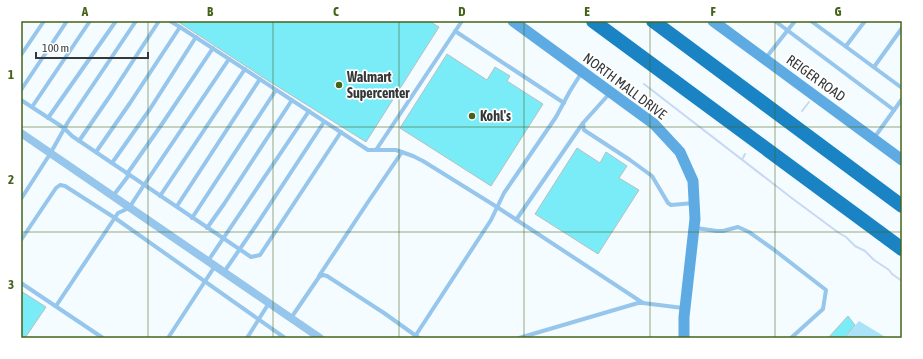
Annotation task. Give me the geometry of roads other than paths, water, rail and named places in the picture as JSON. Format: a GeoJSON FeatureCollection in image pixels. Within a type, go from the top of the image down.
{"type":"FeatureCollection","features":[{"type":"Feature","properties":{"kind":"highway"},"geometry":{"type":"LineString","coordinates":[[593,21],[902,250]]}},
{"type":"Feature","properties":{"kind":"highway"},"geometry":{"type":"LineString","coordinates":[[653,21],[902,206]]}},
{"type":"Feature","properties":{"kind":"street","name":"NORTH MALL DRIVE"},"geometry":{"type":"LineString","coordinates":[[513,21],[654,124],[680,152],[693,181],[695,220],[685,308],[684,338]]}},
{"type":"Feature","properties":{"kind":"street","name":"REIGER ROAD"},"geometry":{"type":"LineString","coordinates":[[713,21],[902,159]]}},
{"type":"Feature","properties":{"kind":"street"},"geometry":{"type":"LineString","coordinates":[[21,134],[320,338]]}},
{"type":"Feature","properties":{"kind":"lane"},"geometry":{"type":"LineString","coordinates":[[21,55],[44,21]]}},
{"type":"Feature","properties":{"kind":"lane"},"geometry":{"type":"LineString","coordinates":[[21,90],[67,21]]}},
{"type":"Feature","properties":{"kind":"lane"},"geometry":{"type":"LineString","coordinates":[[32,107],[90,21]]}},
{"type":"Feature","properties":{"kind":"lane"},"geometry":{"type":"LineString","coordinates":[[48,118],[116,21]]}},
{"type":"Feature","properties":{"kind":"lane"},"geometry":{"type":"LineString","coordinates":[[21,198],[50,154],[64,128],[136,21]]}},
{"type":"Feature","properties":{"kind":"lane"},"geometry":{"type":"LineString","coordinates":[[79,141],[159,21]]}},
{"type":"Feature","properties":{"kind":"lane"},"geometry":{"type":"LineString","coordinates":[[170,21],[368,150],[396,150],[423,160],[643,303]]}},
{"type":"Feature","properties":{"kind":"lane"},"geometry":{"type":"LineString","coordinates":[[376,150],[462,21]]}},
{"type":"Feature","properties":{"kind":"lane"},"geometry":{"type":"LineString","coordinates":[[775,21],[894,110]]}},
{"type":"Feature","properties":{"kind":"lane"},"geometry":{"type":"LineString","coordinates":[[765,60],[795,21]]}},
{"type":"Feature","properties":{"kind":"lane"},"geometry":{"type":"LineString","coordinates":[[811,21],[902,88]]}},
{"type":"Feature","properties":{"kind":"lane"},"geometry":{"type":"LineString","coordinates":[[846,46],[865,21]]}},
{"type":"Feature","properties":{"kind":"lane"},"geometry":{"type":"LineString","coordinates":[[96,152],[180,27]]}},
{"type":"Feature","properties":{"kind":"lane"},"geometry":{"type":"LineString","coordinates":[[874,67],[902,28]]}},
{"type":"Feature","properties":{"kind":"lane"},"geometry":{"type":"LineString","coordinates":[[455,31],[564,103]]}},
{"type":"Feature","properties":{"kind":"lane"},"geometry":{"type":"LineString","coordinates":[[112,163],[150,109],[196,38]]}},
{"type":"Feature","properties":{"kind":"lane"},"geometry":{"type":"LineString","coordinates":[[113,196],[212,48]]}},
{"type":"Feature","properties":{"kind":"lane"},"geometry":{"type":"LineString","coordinates":[[56,306],[118,213],[129,208],[229,59]]}},
{"type":"Feature","properties":{"kind":"lane"},"geometry":{"type":"LineString","coordinates":[[160,196],[244,69]]}},
{"type":"Feature","properties":{"kind":"lane"},"geometry":{"type":"LineString","coordinates":[[319,277],[323,275],[327,276],[416,337],[491,220],[504,193],[556,117],[582,72]]}},
{"type":"Feature","properties":{"kind":"lane"},"geometry":{"type":"LineString","coordinates":[[177,206],[260,80]]}},
{"type":"Feature","properties":{"kind":"lane"},"geometry":{"type":"LineString","coordinates":[[192,218],[276,90]]}},
{"type":"Feature","properties":{"kind":"lane"},"geometry":{"type":"LineString","coordinates":[[516,220],[583,123],[610,92]]}},
{"type":"Feature","properties":{"kind":"lane"},"geometry":{"type":"LineString","coordinates":[[874,139],[902,99]]}},
{"type":"Feature","properties":{"kind":"lane"},"geometry":{"type":"LineString","coordinates":[[21,100],[251,257],[260,255],[341,132]]}},
{"type":"Feature","properties":{"kind":"lane"},"geometry":{"type":"LineString","coordinates":[[207,228],[292,100]]}},
{"type":"Feature","properties":{"kind":"lane"},"geometry":{"type":"LineString","coordinates":[[168,338],[205,281],[223,238],[309,111]]}},
{"type":"Feature","properties":{"kind":"lane"},"geometry":{"type":"LineString","coordinates":[[224,272],[324,122]]}},
{"type":"Feature","properties":{"kind":"lane"},"geometry":{"type":"LineString","coordinates":[[583,123],[584,130],[652,176],[668,203],[671,205],[694,203]]}},
{"type":"Feature","properties":{"kind":"lane"},"geometry":{"type":"LineString","coordinates":[[291,318],[402,152]]}},
{"type":"Feature","properties":{"kind":"lane"},"geometry":{"type":"LineString","coordinates":[[21,240],[56,188],[60,185],[65,186],[115,218],[285,338]]}},
{"type":"Feature","properties":{"kind":"lane"},"geometry":{"type":"LineString","coordinates":[[694,228],[717,231],[738,227],[749,232],[826,290],[823,309],[791,338]]}},
{"type":"Feature","properties":{"kind":"lane"},"geometry":{"type":"LineString","coordinates":[[21,283],[103,338]]}},
{"type":"Feature","properties":{"kind":"lane"},"geometry":{"type":"LineString","coordinates":[[247,338],[269,303]]}},
{"type":"Feature","properties":{"kind":"lane"},"geometry":{"type":"LineString","coordinates":[[519,338],[643,303],[685,308]]}},
{"type":"Feature","properties":{"kind":"waterway"},"geometry":{"type":"LineString","coordinates":[[644,84],[793,199],[846,237],[855,246],[865,251],[874,260],[902,281]]}},
{"type":"Feature","properties":{"kind":"waterway"},"geometry":{"type":"LineString","coordinates":[[802,111],[809,102]]}},
{"type":"Feature","properties":{"kind":"waterway"},"geometry":{"type":"LineString","coordinates":[[743,158],[745,154]]}},
{"type":"Feature","properties":{"kind":"place","name":"Walmart Supercenter"},"geometry":{"type":"Point","coordinates":[339,85]}},
{"type":"Feature","properties":{"kind":"place","name":"Kohl's"},"geometry":{"type":"Point","coordinates":[472,116]}}]}
